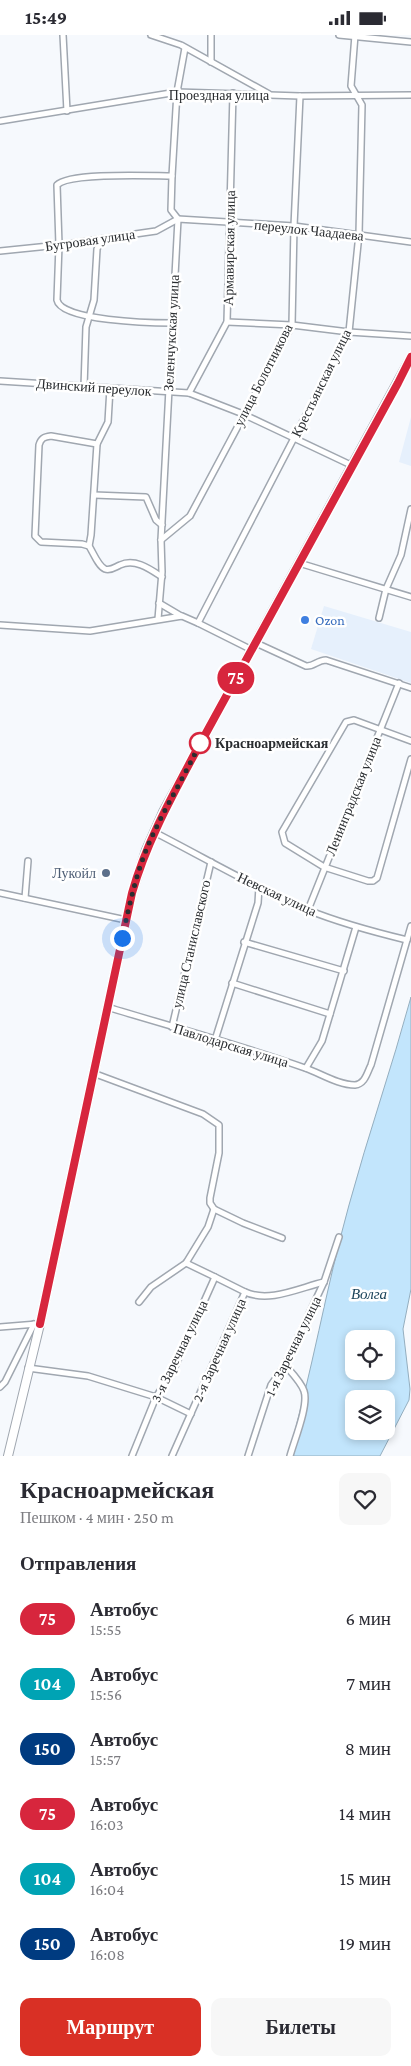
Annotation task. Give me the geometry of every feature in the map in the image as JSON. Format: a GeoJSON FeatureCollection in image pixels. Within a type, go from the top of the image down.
{"type":"FeatureCollection","features":[{"type":"Feature","properties":{"kind":"main road"},"geometry":{"type":"LineString","coordinates":[[8,1456],[137,876],[154,832],[411,357]]}},
{"type":"Feature","properties":{"kind":"street"},"geometry":{"type":"LineString","coordinates":[[63,35],[67,111]]}},
{"type":"Feature","properties":{"kind":"street"},"geometry":{"type":"LineString","coordinates":[[151,35],[181,45],[185,49],[270,95]]}},
{"type":"Feature","properties":{"kind":"street"},"geometry":{"type":"LineString","coordinates":[[211,35],[211,62]]}},
{"type":"Feature","properties":{"kind":"street"},"geometry":{"type":"LineString","coordinates":[[338,35],[411,42]]}},
{"type":"Feature","properties":{"kind":"street","name":"Крестьянская улица"},"geometry":{"type":"LineString","coordinates":[[198,623],[349,332],[359,234],[362,105],[351,86],[355,36]]}},
{"type":"Feature","properties":{"kind":"street","name":"Зеленчукская улица"},"geometry":{"type":"LineString","coordinates":[[158,619],[162,577],[161,540],[178,219],[172,210],[172,177],[177,92],[185,49]]}},
{"type":"Feature","properties":{"kind":"street","name":"Проездная улица"},"geometry":{"type":"LineString","coordinates":[[0,121],[177,92],[300,96],[411,95]]}},
{"type":"Feature","properties":{"kind":"street","name":"Армавирская улица"},"geometry":{"type":"LineString","coordinates":[[189,393],[227,322],[228,223],[233,93]]}},
{"type":"Feature","properties":{"kind":"street","name":"улица Болотникова"},"geometry":{"type":"LineString","coordinates":[[161,540],[190,516],[292,325],[300,96]]}},
{"type":"Feature","properties":{"kind":"street"},"geometry":{"type":"LineString","coordinates":[[172,177],[99,177],[60,182],[57,185],[56,196],[59,245],[57,303],[65,310],[89,316],[142,323],[172,323]]}},
{"type":"Feature","properties":{"kind":"street","name":"переулок Чаадаева"},"geometry":{"type":"LineString","coordinates":[[178,219],[294,226],[411,241]]}},
{"type":"Feature","properties":{"kind":"street","name":"Бугровая улица"},"geometry":{"type":"LineString","coordinates":[[0,251],[59,245],[156,231],[178,219]]}},
{"type":"Feature","properties":{"kind":"street"},"geometry":{"type":"LineString","coordinates":[[84,387],[86,327],[94,300],[98,249],[102,239]]}},
{"type":"Feature","properties":{"kind":"street"},"geometry":{"type":"LineString","coordinates":[[227,322],[292,325],[349,332],[411,336]]}},
{"type":"Feature","properties":{"kind":"street","name":"Двинский переулок"},"geometry":{"type":"LineString","coordinates":[[0,381],[189,393],[244,414],[352,466]]}},
{"type":"Feature","properties":{"kind":"street"},"geometry":{"type":"LineString","coordinates":[[110,388],[108,422],[97,444],[89,546],[101,566],[105,569],[111,569],[127,563],[136,564],[148,567],[162,577]]}},
{"type":"Feature","properties":{"kind":"street"},"geometry":{"type":"LineString","coordinates":[[89,546],[41,542],[37,539],[35,534],[38,445],[44,437],[51,436],[97,444]]}},
{"type":"Feature","properties":{"kind":"street"},"geometry":{"type":"LineString","coordinates":[[94,495],[146,497],[153,514],[162,525]]}},
{"type":"Feature","properties":{"kind":"street"},"geometry":{"type":"LineString","coordinates":[[379,618],[386,589],[401,555],[411,509]]}},
{"type":"Feature","properties":{"kind":"street"},"geometry":{"type":"LineString","coordinates":[[299,563],[411,597]]}},
{"type":"Feature","properties":{"kind":"street"},"geometry":{"type":"LineString","coordinates":[[159,603],[198,623],[306,667],[312,666],[319,660],[326,659],[411,687]]}},
{"type":"Feature","properties":{"kind":"street"},"geometry":{"type":"LineString","coordinates":[[0,625],[90,631],[182,616]]}},
{"type":"Feature","properties":{"kind":"street","name":"Ленинградская улица"},"geometry":{"type":"LineString","coordinates":[[308,910],[399,683]]}},
{"type":"Feature","properties":{"kind":"street"},"geometry":{"type":"LineString","coordinates":[[411,741],[354,720],[346,723],[282,833],[283,841],[287,846],[324,867],[368,881],[375,880],[411,759]]}},
{"type":"Feature","properties":{"kind":"street","name":"Невская улица"},"geometry":{"type":"LineString","coordinates":[[154,832],[259,887],[308,910],[356,927],[407,940]]}},
{"type":"Feature","properties":{"kind":"street"},"geometry":{"type":"LineString","coordinates":[[25,898],[28,861]]}},
{"type":"Feature","properties":{"kind":"street","name":"улица Станиславского"},"geometry":{"type":"LineString","coordinates":[[172,1027],[211,862]]}},
{"type":"Feature","properties":{"kind":"street"},"geometry":{"type":"LineString","coordinates":[[215,1040],[244,942],[258,903],[259,887]]}},
{"type":"Feature","properties":{"kind":"street"},"geometry":{"type":"LineString","coordinates":[[0,893],[126,920]]}},
{"type":"Feature","properties":{"kind":"street"},"geometry":{"type":"LineString","coordinates":[[407,940],[411,926]]}},
{"type":"Feature","properties":{"kind":"street"},"geometry":{"type":"LineString","coordinates":[[306,1068],[322,1041],[356,927]]}},
{"type":"Feature","properties":{"kind":"street","name":"Павлодарская улица"},"geometry":{"type":"LineString","coordinates":[[107,1007],[306,1068],[343,1083],[360,1084],[370,1065],[407,940]]}},
{"type":"Feature","properties":{"kind":"street"},"geometry":{"type":"LineString","coordinates":[[244,942],[344,971]]}},
{"type":"Feature","properties":{"kind":"street"},"geometry":{"type":"LineString","coordinates":[[232,983],[330,1014]]}},
{"type":"Feature","properties":{"kind":"street"},"geometry":{"type":"LineString","coordinates":[[93,1073],[204,1114],[219,1125],[219,1153],[210,1203],[214,1209],[243,1223],[282,1238]]}},
{"type":"Feature","properties":{"kind":"street"},"geometry":{"type":"LineString","coordinates":[[139,1302],[151,1287],[186,1263],[208,1227],[214,1209]]}},
{"type":"Feature","properties":{"kind":"street","name":"1-я Заречная улица"},"geometry":{"type":"LineString","coordinates":[[248,1456],[271,1385],[285,1365],[324,1282],[339,1237]]}},
{"type":"Feature","properties":{"kind":"street"},"geometry":{"type":"LineString","coordinates":[[186,1263],[245,1292]]}},
{"type":"Feature","properties":{"kind":"street","name":"3-я Заречная улица"},"geometry":{"type":"LineString","coordinates":[[132,1456],[156,1397],[173,1371],[215,1277]]}},
{"type":"Feature","properties":{"kind":"street","name":"2-я Заречная улица"},"geometry":{"type":"LineString","coordinates":[[172,1456],[245,1292],[266,1296],[324,1282]]}},
{"type":"Feature","properties":{"kind":"street"},"geometry":{"type":"LineString","coordinates":[[0,1327],[37,1324]]}},
{"type":"Feature","properties":{"kind":"street"},"geometry":{"type":"LineString","coordinates":[[0,1387],[5,1382],[37,1324]]}},
{"type":"Feature","properties":{"kind":"street"},"geometry":{"type":"LineString","coordinates":[[285,1365],[302,1388],[305,1397],[290,1456]]}},
{"type":"Feature","properties":{"kind":"street"},"geometry":{"type":"LineString","coordinates":[[28,1368],[88,1376],[156,1397],[191,1414]]}},
{"type":"Feature","properties":{"kind":"shaded area"},"geometry":{"type":"Polygon","coordinates":[[[411,417],[411,466],[399,462],[411,417]]]}},
{"type":"Feature","properties":{"kind":"shaded area"},"geometry":{"type":"Polygon","coordinates":[[[324,606],[411,632],[411,683],[311,649],[324,606]]]}},
{"type":"Feature","properties":{"kind":"water","name":"Волга"},"geometry":{"type":"Polygon","coordinates":[[[411,997],[411,1289],[403,1329],[410,1389],[409,1400],[395,1427],[395,1390],[345,1390],[345,1440],[388,1440],[380,1456],[288,1456],[333,1268],[364,1153],[411,997]]]}},
{"type":"Feature","properties":{"kind":"bus line","name":"75"},"geometry":{"type":"LineString","coordinates":[[40,1324],[132,893],[146,850],[163,812],[411,357]]}},
{"type":"Feature","properties":{"kind":"place","name":"Ozon"},"geometry":{"type":"Point","coordinates":[305,620]}},
{"type":"Feature","properties":{"kind":"place","name":"Красноармейская"},"geometry":{"type":"Point","coordinates":[200,743]}},
{"type":"Feature","properties":{"kind":"place","name":"Лукойл"},"geometry":{"type":"Point","coordinates":[106,873]}},
{"type":"Feature","properties":{"kind":"route"},"geometry":{"type":"LineString","coordinates":[[122,938],[132,893],[146,850],[163,812],[200,743]]}}]}
